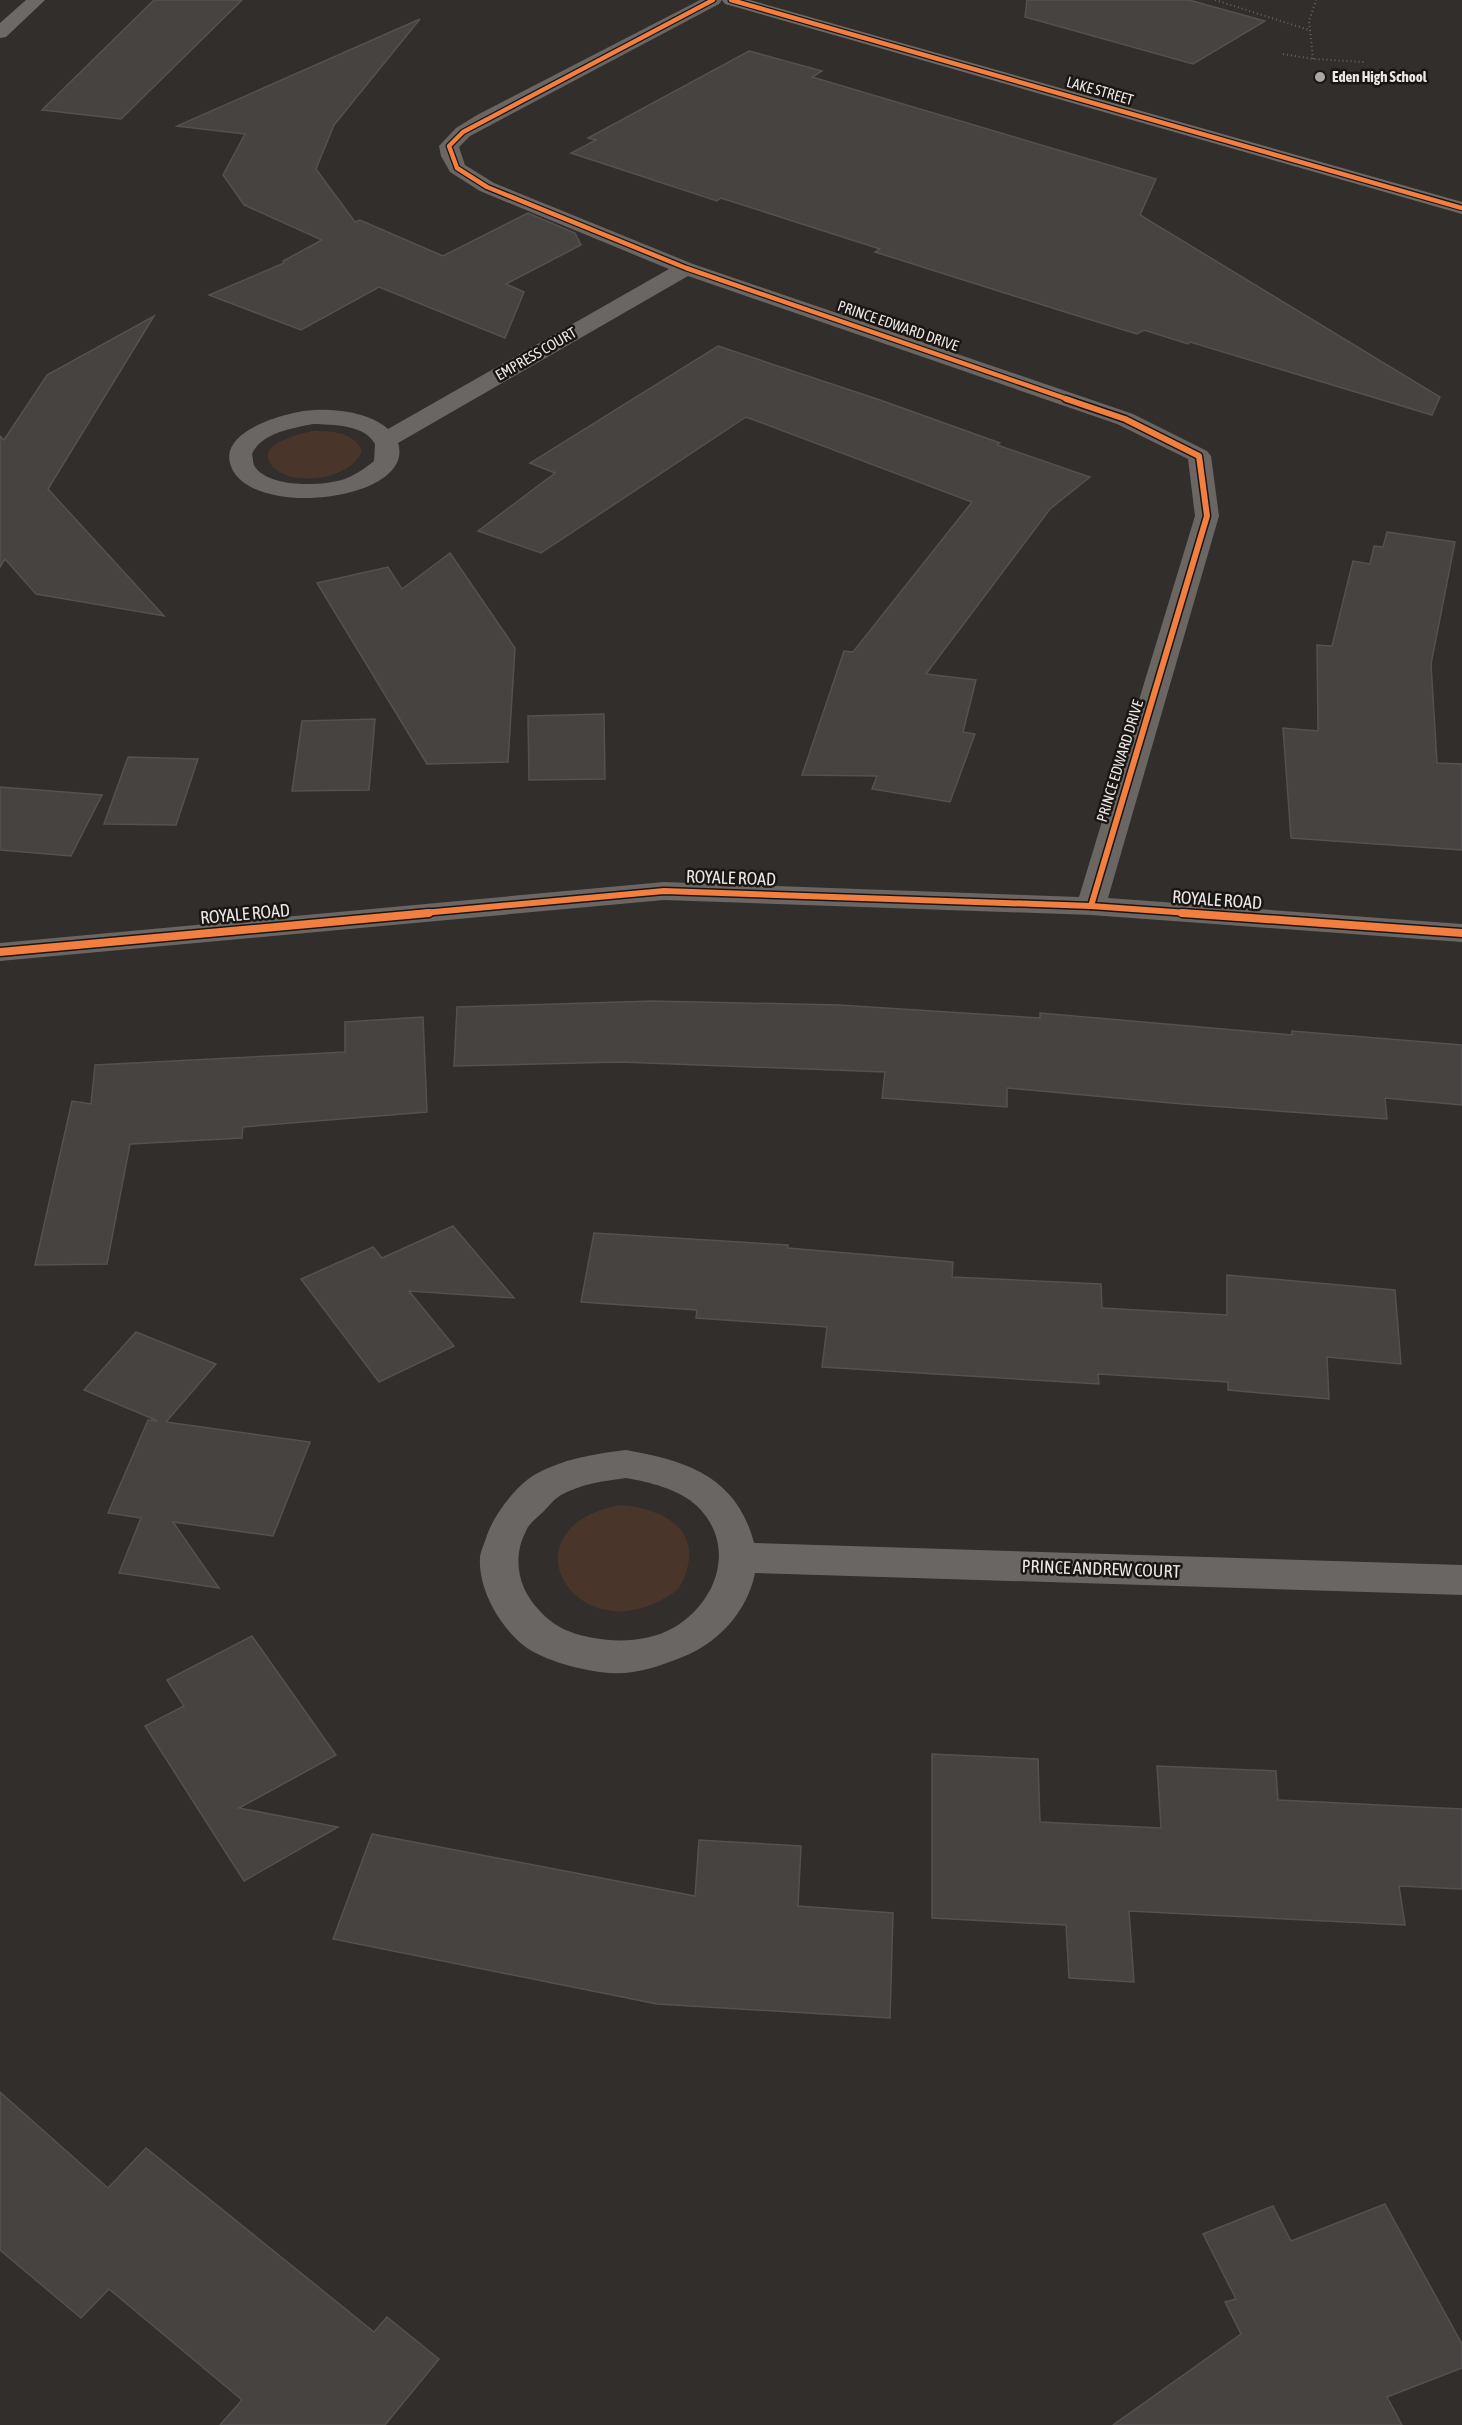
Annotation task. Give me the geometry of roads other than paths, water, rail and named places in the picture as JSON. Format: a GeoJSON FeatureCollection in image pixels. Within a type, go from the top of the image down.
{"type":"FeatureCollection","features":[{"type":"Feature","properties":{"kind":"main road"},"geometry":{"type":"LineString","coordinates":[[0,33],[36,0]]}},
{"type":"Feature","properties":{"kind":"main road","name":"LAKE STREET"},"geometry":{"type":"LineString","coordinates":[[731,0],[1462,208]]}},
{"type":"Feature","properties":{"kind":"street","name":"PRINCE EDWARD DRIVE"},"geometry":{"type":"LineString","coordinates":[[712,0],[484,119],[464,132],[449,146],[451,156],[457,168],[487,187],[686,268],[1125,419],[1199,456],[1207,516],[1091,906]]}},
{"type":"Feature","properties":{"kind":"street","name":"EMPRESS COURT"},"geometry":{"type":"LineString","coordinates":[[386,440],[686,268]]}},
{"type":"Feature","properties":{"kind":"street"},"geometry":{"type":"LineString","coordinates":[[313,417],[348,420],[376,430],[386,440],[389,452],[384,464],[371,475],[352,484],[329,490],[281,489],[261,483],[247,474],[241,463],[242,450],[251,438],[268,428],[289,421],[313,417]]}},
{"type":"Feature","properties":{"kind":"street","name":"ROYALE ROAD"},"geometry":{"type":"LineString","coordinates":[[0,952],[664,891],[1091,906],[1462,933]]}},
{"type":"Feature","properties":{"kind":"street"},"geometry":{"type":"LineString","coordinates":[[626,1464],[665,1471],[709,1495],[730,1522],[739,1558],[732,1592],[709,1621],[687,1639],[648,1654],[610,1657],[568,1649],[537,1634],[512,1607],[500,1576],[499,1555],[510,1522],[546,1486],[583,1470],[626,1464]]}},
{"type":"Feature","properties":{"kind":"street","name":"PRINCE ANDREW COURT"},"geometry":{"type":"LineString","coordinates":[[739,1558],[1462,1580]]}},
{"type":"Feature","properties":{"kind":"place","name":"Eden High School"},"geometry":{"type":"Point","coordinates":[1320,77]}}]}
